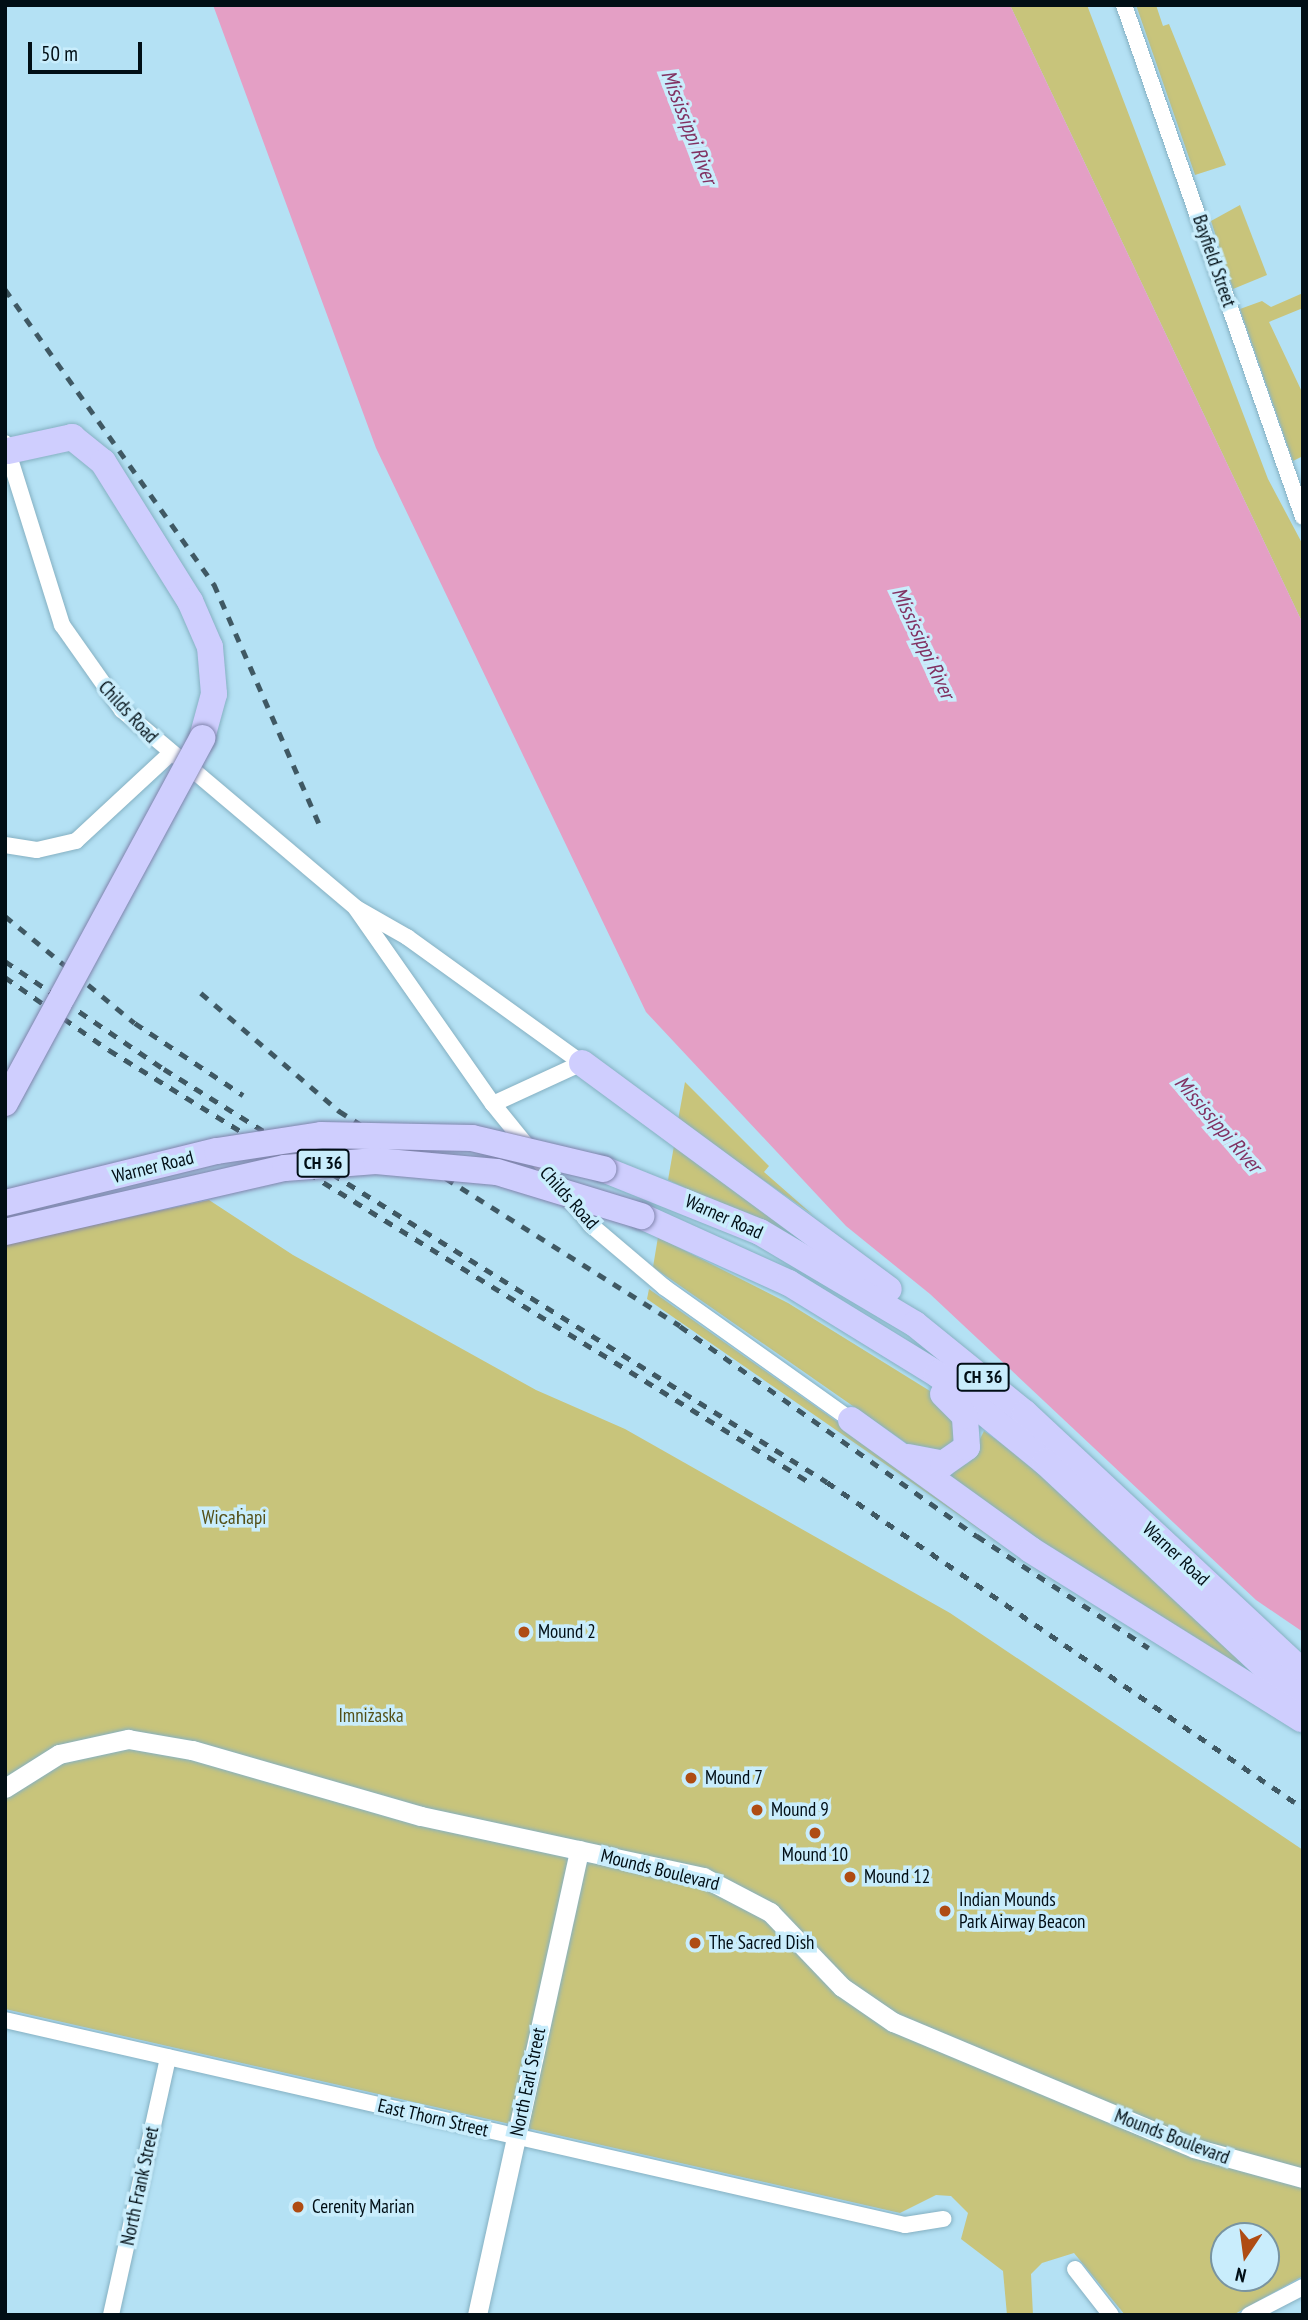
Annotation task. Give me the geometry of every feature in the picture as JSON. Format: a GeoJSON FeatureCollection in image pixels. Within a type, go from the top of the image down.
{"type":"FeatureCollection","features":[{"type":"Feature","properties":{"kind":"highway"},"geometry":{"type":"LineString","coordinates":[[5,1103],[202,738],[214,694],[210,647],[190,601],[103,462],[72,438],[7,447]]}},
{"type":"Feature","properties":{"kind":"highway"},"geometry":{"type":"LineString","coordinates":[[582,1063],[879,1281],[1025,1413]]}},
{"type":"Feature","properties":{"kind":"highway","name":"Warner Road"},"geometry":{"type":"LineString","coordinates":[[5,1203],[217,1151],[321,1135],[472,1138],[603,1169],[696,1203],[822,1266],[915,1324],[1025,1413],[1303,1672]]}},
{"type":"Feature","properties":{"kind":"highway","name":"Warner Road"},"geometry":{"type":"LineString","coordinates":[[5,1232],[246,1176],[376,1161],[497,1172],[640,1216],[850,1317],[1019,1439],[1303,1703]]}},
{"type":"Feature","properties":{"kind":"highway"},"geometry":{"type":"LineString","coordinates":[[850,1317],[961,1409],[969,1437],[957,1458],[925,1464],[851,1420]]}},
{"type":"Feature","properties":{"kind":"highway"},"geometry":{"type":"LineString","coordinates":[[851,1420],[1031,1550],[1303,1720]]}},
{"type":"Feature","properties":{"kind":"street","name":"Bayfield Street"},"geometry":{"type":"LineString","coordinates":[[1124,5],[1303,517]]}},
{"type":"Feature","properties":{"kind":"street","name":"Childs Road"},"geometry":{"type":"LineString","coordinates":[[7,447],[62,625],[97,680],[169,755],[356,908],[407,937],[582,1063]]}},
{"type":"Feature","properties":{"kind":"street"},"geometry":{"type":"LineString","coordinates":[[5,845],[37,850],[76,841],[169,755]]}},
{"type":"Feature","properties":{"kind":"street","name":"Childs Road"},"geometry":{"type":"LineString","coordinates":[[356,908],[494,1104],[559,1191],[634,1263],[851,1420]]}},
{"type":"Feature","properties":{"kind":"street"},"geometry":{"type":"LineString","coordinates":[[494,1104],[582,1063]]}},
{"type":"Feature","properties":{"kind":"street","name":"Mounds Boulevard"},"geometry":{"type":"LineString","coordinates":[[5,1788],[60,1754],[128,1739],[192,1750],[421,1816],[682,1871],[743,1895],[784,1924],[849,1994],[893,2022],[1194,2148],[1303,2178]]}},
{"type":"Feature","properties":{"kind":"street","name":"North Earl Street"},"geometry":{"type":"LineString","coordinates":[[477,2315],[579,1850]]}},
{"type":"Feature","properties":{"kind":"street","name":"East Thorn Street"},"geometry":{"type":"LineString","coordinates":[[5,2020],[905,2225],[944,2219]]}},
{"type":"Feature","properties":{"kind":"street","name":"North Frank Street"},"geometry":{"type":"LineString","coordinates":[[111,2315],[168,2057]]}},
{"type":"Feature","properties":{"kind":"street"},"geometry":{"type":"LineString","coordinates":[[1075,2269],[1111,2315]]}},
{"type":"Feature","properties":{"kind":"street"},"geometry":{"type":"LineString","coordinates":[[1248,2315],[1303,2287]]}},
{"type":"Feature","properties":{"kind":"green space"},"geometry":{"type":"Polygon","coordinates":[[[1010,5],[1087,5],[1268,479],[1303,545],[1303,624],[1010,5]]]}},
{"type":"Feature","properties":{"kind":"green space"},"geometry":{"type":"Polygon","coordinates":[[[1136,5],[1156,5],[1163,26],[1169,24],[1226,165],[1195,175],[1136,5]]]}},
{"type":"Feature","properties":{"kind":"green space"},"geometry":{"type":"Polygon","coordinates":[[[1240,205],[1267,275],[1233,289],[1211,221],[1240,205]]]}},
{"type":"Feature","properties":{"kind":"green space"},"geometry":{"type":"Polygon","coordinates":[[[1303,293],[1303,308],[1269,322],[1303,394],[1303,456],[1293,461],[1240,309],[1262,301],[1271,307],[1303,293]]]}},
{"type":"Feature","properties":{"kind":"green space"},"geometry":{"type":"Polygon","coordinates":[[[685,1082],[769,1166],[764,1172],[813,1215],[678,1120],[685,1082]]]}},
{"type":"Feature","properties":{"kind":"green space"},"geometry":{"type":"Polygon","coordinates":[[[675,1140],[814,1248],[668,1180],[675,1140]]]}},
{"type":"Feature","properties":{"kind":"green space","name":"Imniżaska"},"geometry":{"type":"Polygon","coordinates":[[[209,1200],[293,1255],[536,1390],[625,1429],[950,1613],[1303,1850],[1303,2276],[1280,2289],[1280,2222],[1210,2222],[1210,2292],[1274,2292],[1233,2315],[1125,2315],[1074,2253],[1042,2263],[1031,2274],[1033,2315],[1007,2315],[1003,2271],[961,2239],[968,2213],[951,2196],[936,2195],[900,2213],[5,2009],[5,1244],[209,1200]]]}},
{"type":"Feature","properties":{"kind":"green space"},"geometry":{"type":"Polygon","coordinates":[[[658,1237],[788,1303],[930,1391],[950,1407],[960,1431],[947,1451],[919,1452],[653,1267],[658,1237]]]}},
{"type":"Feature","properties":{"kind":"green space"},"geometry":{"type":"Polygon","coordinates":[[[649,1289],[1006,1541],[1031,1565],[647,1299],[649,1289]]]}},
{"type":"Feature","properties":{"kind":"green space"},"geometry":{"type":"Polygon","coordinates":[[[984,1431],[1032,1465],[1254,1671],[1250,1677],[939,1475],[968,1463],[984,1431]]]}},
{"type":"Feature","properties":{"kind":"water","name":"Mississippi River"},"geometry":{"type":"Polygon","coordinates":[[[213,5],[1010,5],[1303,624],[1303,1632],[1256,1600],[930,1294],[846,1226],[646,1012],[376,448],[213,5]]]}},
{"type":"Feature","properties":{"kind":"railway"},"geometry":{"type":"LineString","coordinates":[[5,289],[214,584],[320,825]]}},
{"type":"Feature","properties":{"kind":"railway"},"geometry":{"type":"LineString","coordinates":[[5,916],[135,1023],[243,1095]]}},
{"type":"Feature","properties":{"kind":"railway"},"geometry":{"type":"LineString","coordinates":[[5,961],[164,1069],[827,1482],[1303,1808]]}},
{"type":"Feature","properties":{"kind":"railway"},"geometry":{"type":"LineString","coordinates":[[5,977],[109,1050],[809,1482]]}},
{"type":"Feature","properties":{"kind":"railway"},"geometry":{"type":"LineString","coordinates":[[201,993],[339,1111],[680,1326],[977,1536],[1149,1648]]}},
{"type":"Feature","properties":{"kind":"place","name":"Mound 2"},"geometry":{"type":"Point","coordinates":[524,1632]}},
{"type":"Feature","properties":{"kind":"place","name":"Mound 7"},"geometry":{"type":"Point","coordinates":[691,1778]}},
{"type":"Feature","properties":{"kind":"place","name":"Mound 9"},"geometry":{"type":"Point","coordinates":[757,1810]}},
{"type":"Feature","properties":{"kind":"place","name":"Mound 10"},"geometry":{"type":"Point","coordinates":[815,1833]}},
{"type":"Feature","properties":{"kind":"place","name":"Mound 12"},"geometry":{"type":"Point","coordinates":[850,1877]}},
{"type":"Feature","properties":{"kind":"place","name":"Indian Mounds Park Airway Beacon"},"geometry":{"type":"Point","coordinates":[945,1911]}},
{"type":"Feature","properties":{"kind":"place","name":"The Sacred Dish"},"geometry":{"type":"Point","coordinates":[695,1943]}},
{"type":"Feature","properties":{"kind":"place","name":"Cerenity Marian"},"geometry":{"type":"Point","coordinates":[298,2207]}},
{"type":"Feature","properties":{"kind":"park label","name":"Wic̣aḣapi"},"geometry":{"type":"Point","coordinates":[234,1518]}}]}
